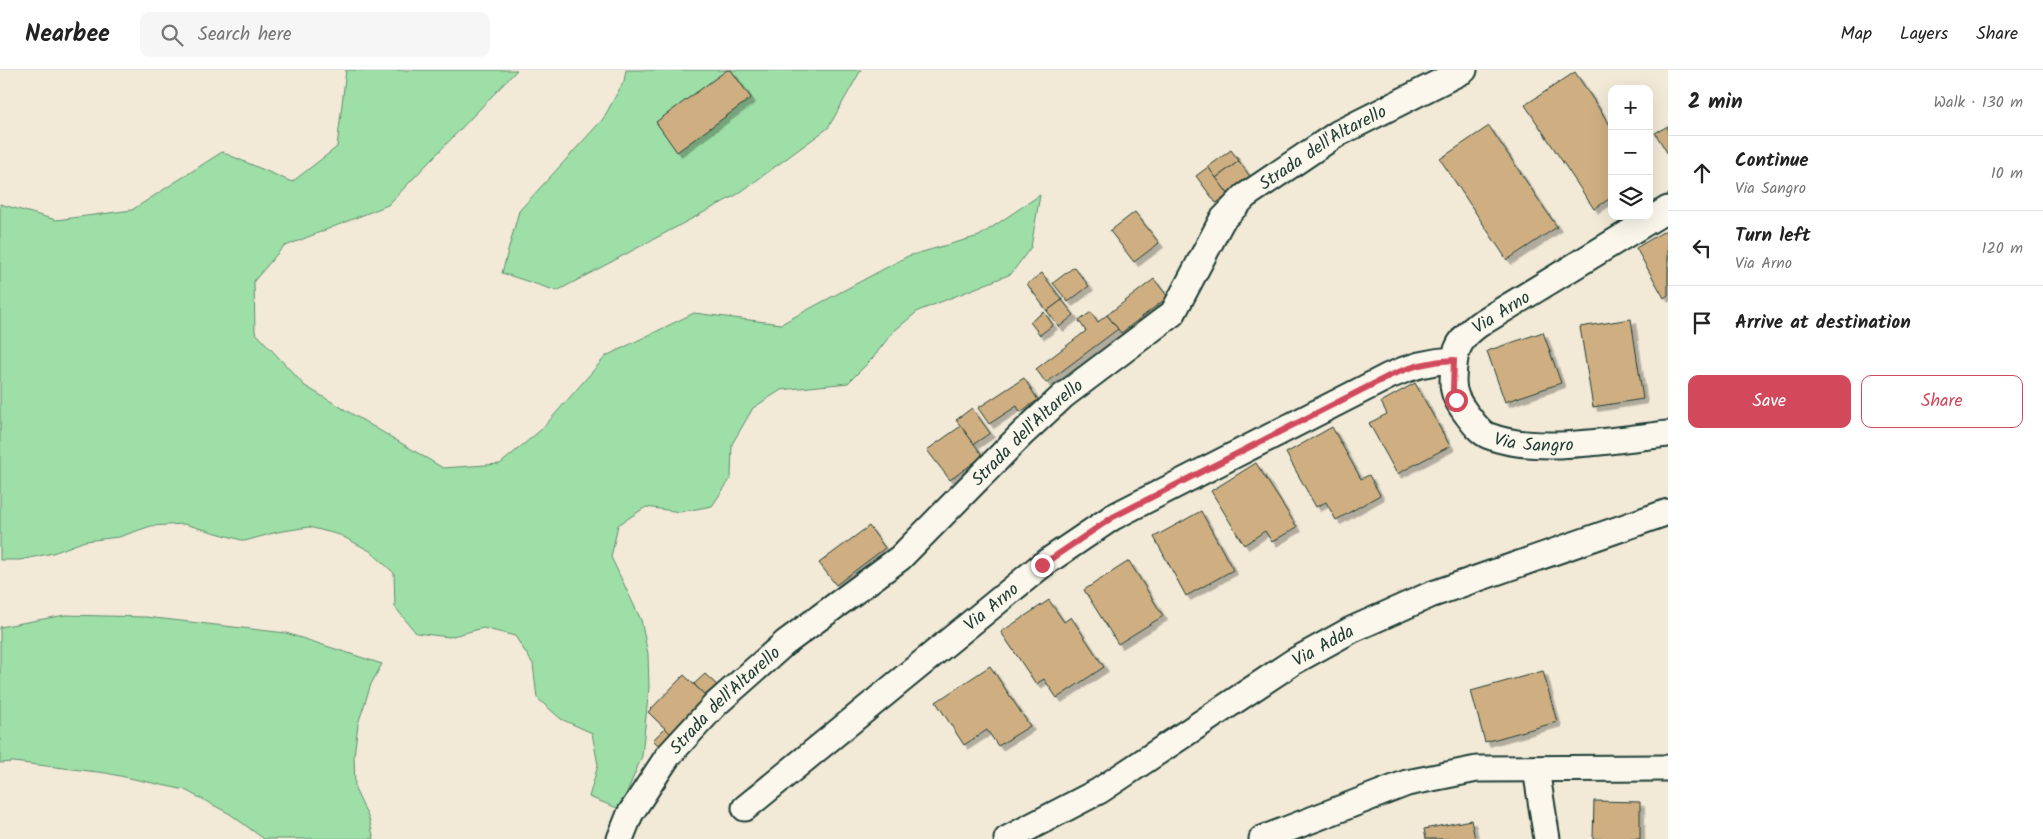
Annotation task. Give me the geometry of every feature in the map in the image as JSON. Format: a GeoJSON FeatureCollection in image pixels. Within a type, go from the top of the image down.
{"type":"FeatureCollection","features":[{"type":"Feature","properties":{"kind":"street","name":"Strada dell'Altarello"},"geometry":{"type":"LineString","coordinates":[[620,839],[630,814],[668,756],[716,704],[785,643],[900,558],[1022,434],[1063,396],[1174,313],[1222,220],[1245,196],[1337,134],[1464,70]]}},
{"type":"Feature","properties":{"kind":"street","name":"Via Arno"},"geometry":{"type":"LineString","coordinates":[[745,808],[1042,565],[1113,517],[1389,376],[1413,365],[1432,361],[1454,360],[1457,348],[1465,335],[1478,325],[1668,209]]}},
{"type":"Feature","properties":{"kind":"street","name":"Via Sangro"},"geometry":{"type":"LineString","coordinates":[[1454,360],[1453,389],[1456,400],[1470,419],[1487,436],[1512,442],[1553,445],[1668,434]]}},
{"type":"Feature","properties":{"kind":"street","name":"Via Adda"},"geometry":{"type":"LineString","coordinates":[[1007,839],[1099,791],[1293,662],[1351,630],[1430,595],[1668,512]]}},
{"type":"Feature","properties":{"kind":"street"},"geometry":{"type":"LineString","coordinates":[[1262,839],[1407,783],[1477,769],[1668,768]]}},
{"type":"Feature","properties":{"kind":"street"},"geometry":{"type":"LineString","coordinates":[[1536,769],[1547,839]]}},
{"type":"Feature","properties":{"kind":"green space"},"geometry":{"type":"Polygon","coordinates":[[[346,70],[517,70],[388,205],[283,247],[254,281],[255,332],[305,386],[443,468],[500,464],[542,429],[606,356],[694,313],[781,324],[908,256],[979,236],[1040,195],[1031,247],[1011,274],[918,311],[892,333],[872,359],[848,383],[781,390],[753,408],[732,444],[731,478],[712,506],[680,512],[646,507],[618,525],[611,557],[641,620],[648,654],[649,687],[642,756],[620,809],[589,797],[598,765],[592,733],[561,719],[537,698],[533,664],[515,636],[483,628],[449,637],[416,633],[395,607],[394,573],[370,551],[340,535],[309,527],[277,532],[245,541],[184,524],[151,526],[119,537],[85,541],[53,553],[20,560],[0,560],[0,204],[56,220],[132,210],[222,152],[292,182],[337,147],[346,70]]]}},
{"type":"Feature","properties":{"kind":"green space"},"geometry":{"type":"Polygon","coordinates":[[[626,70],[861,70],[828,128],[738,194],[557,291],[502,273],[519,211],[603,119],[624,81],[626,70]]]}},
{"type":"Feature","properties":{"kind":"green space"},"geometry":{"type":"Polygon","coordinates":[[[65,615],[146,617],[286,633],[382,664],[371,684],[358,724],[354,756],[355,789],[369,819],[374,839],[264,839],[230,814],[185,790],[106,773],[13,762],[0,763],[0,627],[65,615]]]}},
{"type":"Feature","properties":{"kind":"building"},"geometry":{"type":"Polygon","coordinates":[[[727,70],[731,70],[751,98],[677,152],[656,122],[727,70]]]}},
{"type":"Feature","properties":{"kind":"building"},"geometry":{"type":"Polygon","coordinates":[[[1575,72],[1608,122],[1608,200],[1594,209],[1525,105],[1575,72]]]}},
{"type":"Feature","properties":{"kind":"building"},"geometry":{"type":"Polygon","coordinates":[[[1489,126],[1557,227],[1507,260],[1440,159],[1489,126]]]}},
{"type":"Feature","properties":{"kind":"building"},"geometry":{"type":"Polygon","coordinates":[[[1668,126],[1668,154],[1655,133],[1668,126]]]}},
{"type":"Feature","properties":{"kind":"building"},"geometry":{"type":"Polygon","coordinates":[[[1231,150],[1239,161],[1216,178],[1208,167],[1231,150]]]}},
{"type":"Feature","properties":{"kind":"building"},"geometry":{"type":"Polygon","coordinates":[[[1239,161],[1251,178],[1229,195],[1216,178],[1239,161]]]}},
{"type":"Feature","properties":{"kind":"building"},"geometry":{"type":"Polygon","coordinates":[[[1208,167],[1229,195],[1216,203],[1196,176],[1208,167]]]}},
{"type":"Feature","properties":{"kind":"building"},"geometry":{"type":"Polygon","coordinates":[[[1135,212],[1159,243],[1134,262],[1110,231],[1135,212]]]}},
{"type":"Feature","properties":{"kind":"building"},"geometry":{"type":"Polygon","coordinates":[[[1668,229],[1668,295],[1664,298],[1636,248],[1668,229]]]}},
{"type":"Feature","properties":{"kind":"building"},"geometry":{"type":"Polygon","coordinates":[[[1074,267],[1089,286],[1068,302],[1053,283],[1074,267]]]}},
{"type":"Feature","properties":{"kind":"building"},"geometry":{"type":"Polygon","coordinates":[[[1042,273],[1062,300],[1047,311],[1027,284],[1042,273]]]}},
{"type":"Feature","properties":{"kind":"building"},"geometry":{"type":"Polygon","coordinates":[[[1154,279],[1168,297],[1121,333],[1107,315],[1154,279]]]}},
{"type":"Feature","properties":{"kind":"building"},"geometry":{"type":"Polygon","coordinates":[[[1062,300],[1074,315],[1059,327],[1047,311],[1062,300]]]}},
{"type":"Feature","properties":{"kind":"building"},"geometry":{"type":"Polygon","coordinates":[[[1044,312],[1053,325],[1040,335],[1030,322],[1044,312]]]}},
{"type":"Feature","properties":{"kind":"building"},"geometry":{"type":"Polygon","coordinates":[[[1091,312],[1098,322],[1107,315],[1118,329],[1046,383],[1036,369],[1086,331],[1079,321],[1091,312]]]}},
{"type":"Feature","properties":{"kind":"building"},"geometry":{"type":"Polygon","coordinates":[[[1631,319],[1643,399],[1593,407],[1580,327],[1631,319]]]}},
{"type":"Feature","properties":{"kind":"building"},"geometry":{"type":"Polygon","coordinates":[[[1543,332],[1561,383],[1505,402],[1487,351],[1543,332]]]}},
{"type":"Feature","properties":{"kind":"building"},"geometry":{"type":"Polygon","coordinates":[[[1024,378],[1038,400],[1020,412],[1017,406],[989,424],[978,408],[1024,378]]]}},
{"type":"Feature","properties":{"kind":"building"},"geometry":{"type":"Polygon","coordinates":[[[1415,383],[1450,446],[1397,474],[1369,423],[1387,414],[1381,402],[1415,383]]]}},
{"type":"Feature","properties":{"kind":"building"},"geometry":{"type":"Polygon","coordinates":[[[972,408],[990,433],[974,444],[956,420],[972,408]]]}},
{"type":"Feature","properties":{"kind":"building"},"geometry":{"type":"Polygon","coordinates":[[[961,426],[983,456],[950,480],[927,450],[961,426]]]}},
{"type":"Feature","properties":{"kind":"building"},"geometry":{"type":"Polygon","coordinates":[[[1332,427],[1361,479],[1369,475],[1380,495],[1336,520],[1326,502],[1316,507],[1286,453],[1332,427]]]}},
{"type":"Feature","properties":{"kind":"building"},"geometry":{"type":"Polygon","coordinates":[[[1256,463],[1297,527],[1272,542],[1265,531],[1244,545],[1211,491],[1256,463]]]}},
{"type":"Feature","properties":{"kind":"building"},"geometry":{"type":"Polygon","coordinates":[[[1201,511],[1233,570],[1186,596],[1154,537],[1201,511]]]}},
{"type":"Feature","properties":{"kind":"building"},"geometry":{"type":"Polygon","coordinates":[[[869,526],[885,548],[836,585],[819,563],[869,526]]]}},
{"type":"Feature","properties":{"kind":"building"},"geometry":{"type":"Polygon","coordinates":[[[1129,561],[1163,616],[1118,644],[1084,590],[1129,561]]]}},
{"type":"Feature","properties":{"kind":"building"},"geometry":{"type":"Polygon","coordinates":[[[1049,600],[1064,622],[1071,617],[1104,667],[1057,698],[1044,679],[1036,684],[1001,632],[1049,600]]]}},
{"type":"Feature","properties":{"kind":"building"},"geometry":{"type":"Polygon","coordinates":[[[990,666],[1030,726],[998,746],[987,730],[964,745],[936,702],[990,666]]]}},
{"type":"Feature","properties":{"kind":"building"},"geometry":{"type":"Polygon","coordinates":[[[1543,671],[1557,722],[1485,742],[1471,691],[1543,671]]]}},
{"type":"Feature","properties":{"kind":"building"},"geometry":{"type":"Polygon","coordinates":[[[705,674],[719,687],[708,698],[694,684],[705,674]]]}},
{"type":"Feature","properties":{"kind":"building"},"geometry":{"type":"Polygon","coordinates":[[[684,675],[708,698],[672,735],[648,712],[684,675]]]}},
{"type":"Feature","properties":{"kind":"building"},"geometry":{"type":"Polygon","coordinates":[[[665,728],[672,735],[664,751],[653,740],[665,728]]]}},
{"type":"Feature","properties":{"kind":"building"},"geometry":{"type":"Polygon","coordinates":[[[1594,801],[1640,802],[1640,839],[1593,839],[1594,801]]]}},
{"type":"Feature","properties":{"kind":"building"},"geometry":{"type":"Polygon","coordinates":[[[1471,820],[1475,839],[1426,839],[1424,829],[1471,820]]]}},
{"type":"Feature","properties":{"kind":"route"},"geometry":{"type":"LineString","coordinates":[[1042,565],[1113,517],[1413,365],[1432,361],[1454,360],[1453,389],[1456,400]]}}]}
